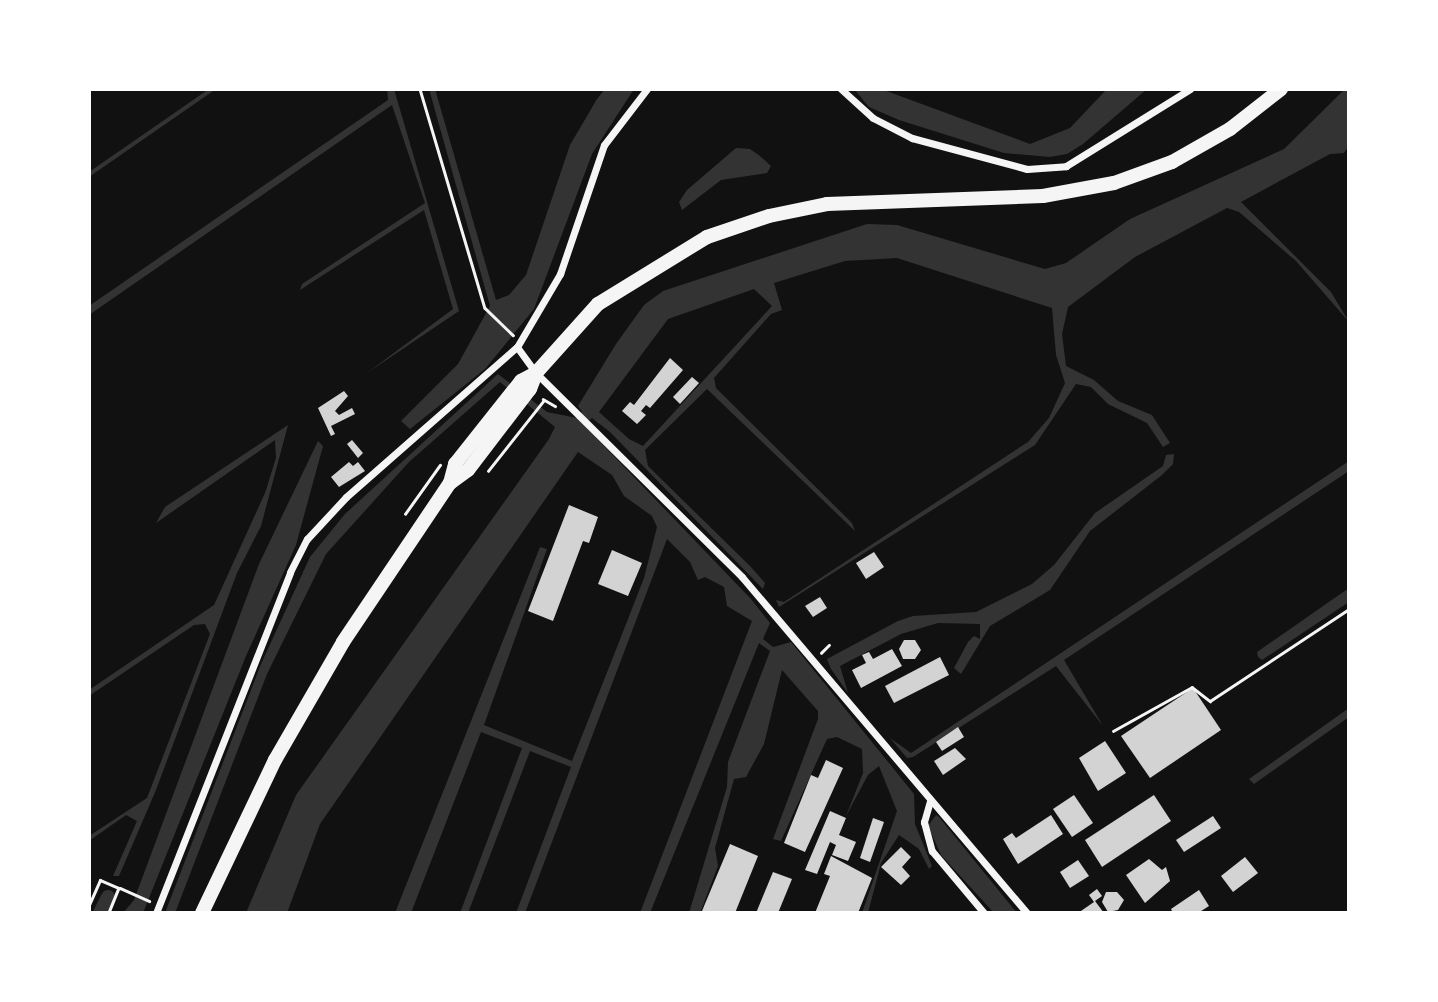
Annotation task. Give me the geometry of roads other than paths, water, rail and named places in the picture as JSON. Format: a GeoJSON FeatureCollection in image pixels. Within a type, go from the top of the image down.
{"type":"FeatureCollection","features":[{"type":"Feature","properties":{"kind":"main road"},"geometry":{"type":"LineString","coordinates":[[202,913],[302,712],[392,563],[450,483],[468,470],[530,389],[536,373],[598,304],[706,237],[769,216],[827,204],[1043,195],[1114,183],[1172,162],[1230,129],[1281,89]]}},
{"type":"Feature","properties":{"kind":"street"},"geometry":{"type":"LineString","coordinates":[[157,909],[307,539],[346,497],[517,347],[560,274],[604,145],[647,89]]}},
{"type":"Feature","properties":{"kind":"street"},"geometry":{"type":"LineString","coordinates":[[841,89],[873,118],[912,138],[1027,169],[1066,166],[1190,89]]}},
{"type":"Feature","properties":{"kind":"street"},"geometry":{"type":"LineString","coordinates":[[517,347],[536,373],[742,578],[1027,913]]}},
{"type":"Feature","properties":{"kind":"street"},"geometry":{"type":"LineString","coordinates":[[930,801],[924,822],[932,851],[984,913]]}},
{"type":"Feature","properties":{"kind":"waterway"},"geometry":{"type":"LineString","coordinates":[[100,913],[108,897]]}}]}
